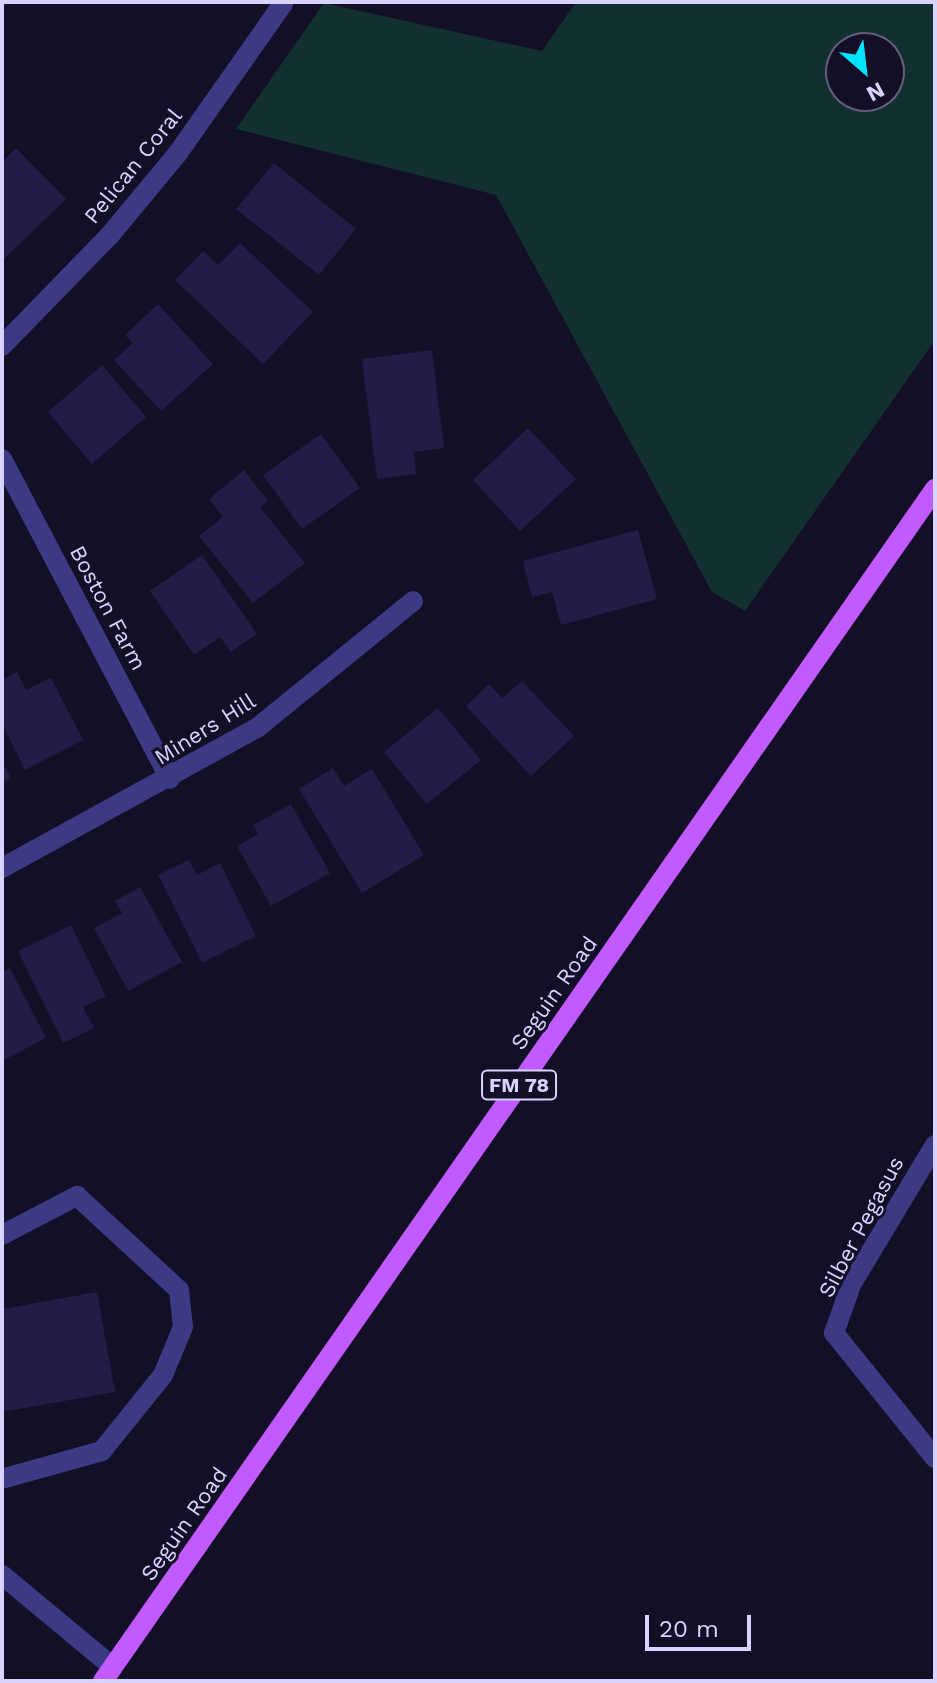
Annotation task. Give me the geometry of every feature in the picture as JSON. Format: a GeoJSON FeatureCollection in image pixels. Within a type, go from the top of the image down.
{"type":"FeatureCollection","features":[{"type":"Feature","properties":{"kind":"main road","name":"Seguin Road"},"geometry":{"type":"LineString","coordinates":[[108,1674],[935,489]]}},
{"type":"Feature","properties":{"kind":"street","name":"Pelican Coral"},"geometry":{"type":"LineString","coordinates":[[2,346],[110,235],[168,164],[284,2]]}},
{"type":"Feature","properties":{"kind":"street","name":"Boston Farm"},"geometry":{"type":"LineString","coordinates":[[2,459],[170,779]]}},
{"type":"Feature","properties":{"kind":"street","name":"Miners Hill"},"geometry":{"type":"LineString","coordinates":[[2,868],[170,779],[257,728],[413,601]]}},
{"type":"Feature","properties":{"kind":"street","name":"Silber Pegasus"},"geometry":{"type":"LineString","coordinates":[[935,1145],[851,1285],[834,1333],[935,1458]]}},
{"type":"Feature","properties":{"kind":"street"},"geometry":{"type":"LineString","coordinates":[[2,1235],[77,1196],[179,1290],[183,1327],[163,1375],[102,1451],[2,1479]]}},
{"type":"Feature","properties":{"kind":"street"},"geometry":{"type":"LineString","coordinates":[[2,1575],[108,1674]]}},
{"type":"Feature","properties":{"kind":"green space"},"geometry":{"type":"Polygon","coordinates":[[[576,2],[935,2],[935,340],[745,611],[712,592],[496,195],[236,129],[324,3],[542,51],[576,2]]]}},
{"type":"Feature","properties":{"kind":"building"},"geometry":{"type":"Polygon","coordinates":[[[16,148],[66,199],[2,261],[2,162],[16,148]]]}},
{"type":"Feature","properties":{"kind":"building"},"geometry":{"type":"Polygon","coordinates":[[[274,163],[356,229],[319,275],[236,209],[274,163]]]}},
{"type":"Feature","properties":{"kind":"building"},"geometry":{"type":"Polygon","coordinates":[[[240,243],[313,312],[263,364],[175,280],[203,251],[218,265],[240,243]]]}},
{"type":"Feature","properties":{"kind":"building"},"geometry":{"type":"Polygon","coordinates":[[[158,304],[213,364],[161,411],[114,360],[133,343],[125,335],[158,304]]]}},
{"type":"Feature","properties":{"kind":"building"},"geometry":{"type":"Polygon","coordinates":[[[432,350],[444,448],[414,452],[416,474],[377,479],[362,359],[432,350]]]}},
{"type":"Feature","properties":{"kind":"building"},"geometry":{"type":"Polygon","coordinates":[[[102,365],[146,417],[92,464],[48,412],[102,365]]]}},
{"type":"Feature","properties":{"kind":"building"},"geometry":{"type":"Polygon","coordinates":[[[528,428],[576,479],[520,531],[473,480],[528,428]]]}},
{"type":"Feature","properties":{"kind":"building"},"geometry":{"type":"Polygon","coordinates":[[[321,434],[360,488],[302,529],[263,475],[321,434]]]}},
{"type":"Feature","properties":{"kind":"building"},"geometry":{"type":"Polygon","coordinates":[[[244,470],[268,501],[260,507],[305,563],[253,603],[199,536],[223,517],[209,499],[244,470]]]}},
{"type":"Feature","properties":{"kind":"building"},"geometry":{"type":"Polygon","coordinates":[[[638,530],[657,599],[561,625],[552,592],[532,597],[523,561],[638,530]]]}},
{"type":"Feature","properties":{"kind":"building"},"geometry":{"type":"Polygon","coordinates":[[[202,555],[257,634],[231,652],[220,637],[194,655],[150,591],[202,555]]]}},
{"type":"Feature","properties":{"kind":"building"},"geometry":{"type":"Polygon","coordinates":[[[17,672],[26,690],[51,678],[83,740],[25,770],[2,724],[2,680],[17,672]]]}},
{"type":"Feature","properties":{"kind":"building"},"geometry":{"type":"Polygon","coordinates":[[[522,681],[574,736],[531,776],[466,706],[489,684],[502,698],[522,681]]]}},
{"type":"Feature","properties":{"kind":"building"},"geometry":{"type":"Polygon","coordinates":[[[438,708],[481,760],[427,804],[384,752],[438,708]]]}},
{"type":"Feature","properties":{"kind":"building"},"geometry":{"type":"Polygon","coordinates":[[[2,761],[11,778],[2,783],[2,761]]]}},
{"type":"Feature","properties":{"kind":"building"},"geometry":{"type":"Polygon","coordinates":[[[333,768],[344,786],[372,769],[424,855],[362,893],[299,789],[333,768]]]}},
{"type":"Feature","properties":{"kind":"building"},"geometry":{"type":"Polygon","coordinates":[[[291,804],[330,873],[271,906],[237,846],[258,834],[253,825],[291,804]]]}},
{"type":"Feature","properties":{"kind":"building"},"geometry":{"type":"Polygon","coordinates":[[[189,860],[197,875],[220,863],[256,936],[202,963],[158,875],[189,860]]]}},
{"type":"Feature","properties":{"kind":"building"},"geometry":{"type":"Polygon","coordinates":[[[140,887],[182,962],[128,991],[94,928],[122,913],[115,901],[140,887]]]}},
{"type":"Feature","properties":{"kind":"building"},"geometry":{"type":"Polygon","coordinates":[[[71,925],[106,996],[83,1007],[94,1028],[63,1043],[18,951],[71,925]]]}},
{"type":"Feature","properties":{"kind":"building"},"geometry":{"type":"Polygon","coordinates":[[[10,968],[46,1038],[2,1061],[2,972],[10,968]]]}},
{"type":"Feature","properties":{"kind":"building"},"geometry":{"type":"Polygon","coordinates":[[[97,1292],[115,1392],[2,1412],[2,1309],[97,1292]]]}}]}
